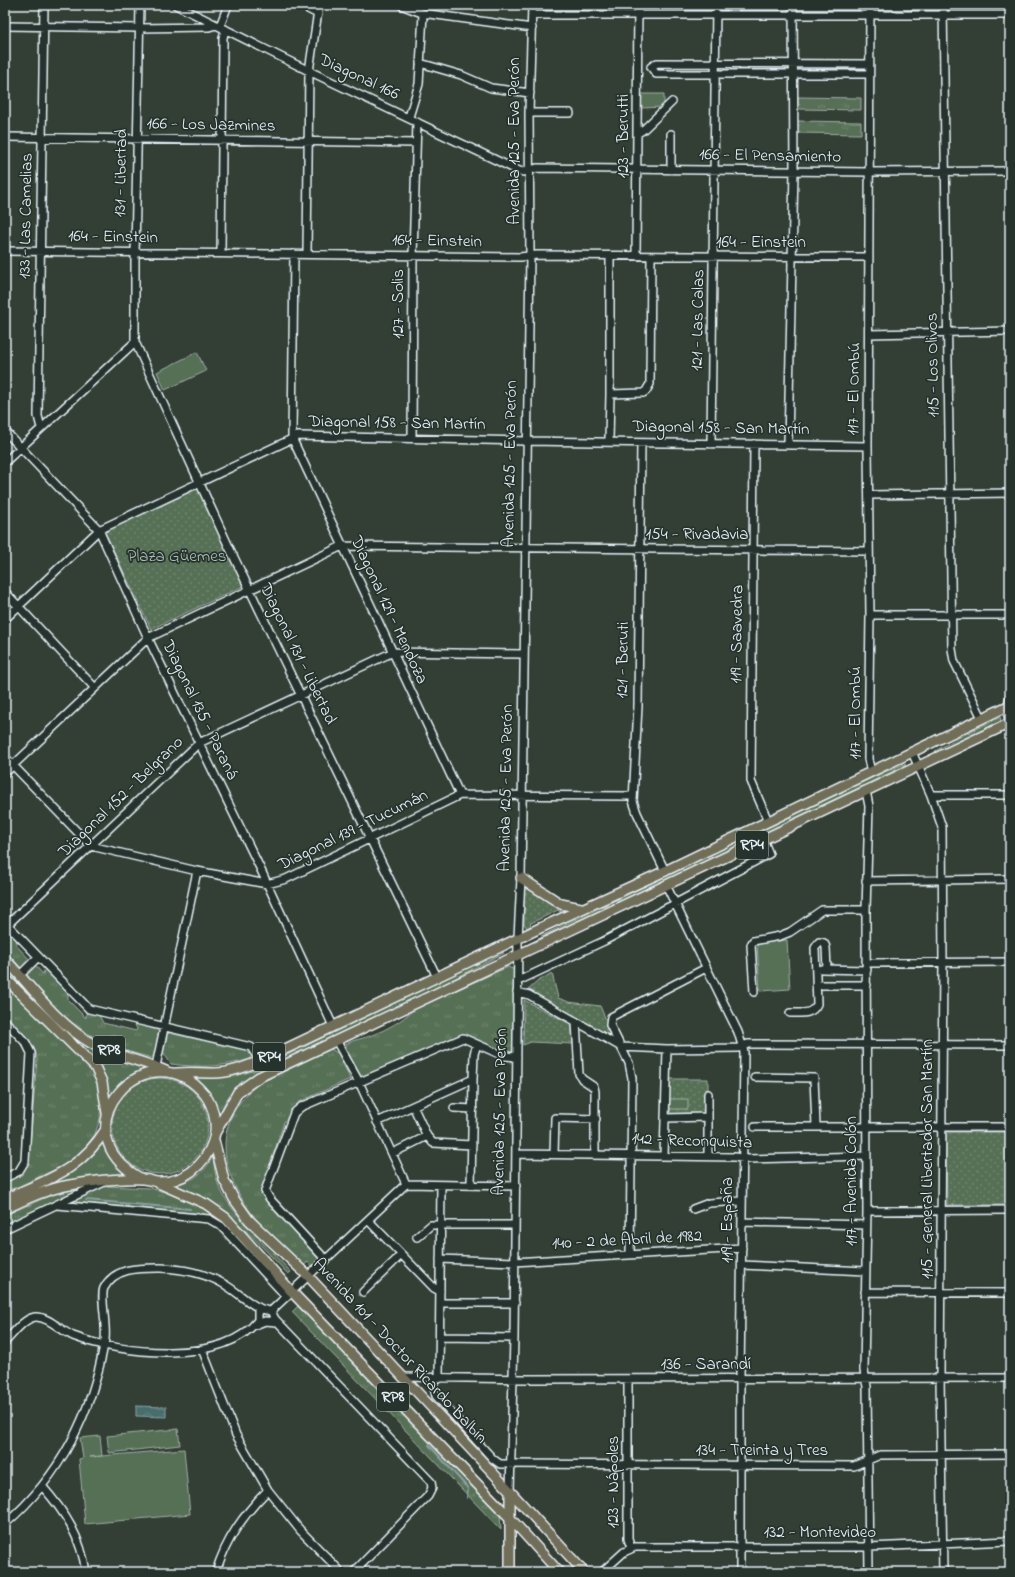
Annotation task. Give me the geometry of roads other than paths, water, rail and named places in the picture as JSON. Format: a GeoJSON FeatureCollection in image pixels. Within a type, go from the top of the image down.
{"type":"FeatureCollection","features":[{"type":"Feature","properties":{"kind":"main road","name":"RP4"},"geometry":{"type":"LineString","coordinates":[[142,1179],[128,1171],[116,1159],[109,1145],[106,1128],[107,1116],[112,1101],[122,1088],[134,1079],[150,1074],[224,1072],[260,1061],[518,938],[665,871],[1009,706]]}},
{"type":"Feature","properties":{"kind":"main road","name":"RP4"},"geometry":{"type":"LineString","coordinates":[[5,1209],[47,1190],[68,1185],[142,1179],[156,1182],[171,1181],[186,1176],[198,1167],[208,1155],[214,1137],[231,1102],[245,1086],[518,954],[1010,722]]}},
{"type":"Feature","properties":{"kind":"main road"},"geometry":{"type":"LineString","coordinates":[[521,878],[561,904],[583,908]]}},
{"type":"Feature","properties":{"kind":"main road","name":"RP8"},"geometry":{"type":"LineString","coordinates":[[5,959],[57,1016],[79,1035],[102,1048],[156,1066],[172,1073]]}},
{"type":"Feature","properties":{"kind":"main road","name":"RP8"},"geometry":{"type":"LineString","coordinates":[[5,978],[95,1067],[102,1082],[107,1116]]}},
{"type":"Feature","properties":{"kind":"main road"},"geometry":{"type":"LineString","coordinates":[[172,1073],[198,1088],[206,1097],[215,1120],[214,1137]]}},
{"type":"Feature","properties":{"kind":"main road","name":"RP4"},"geometry":{"type":"LineString","coordinates":[[8,1196],[74,1166],[93,1148],[106,1128]]}},
{"type":"Feature","properties":{"kind":"main road","name":"Avenida 101 - Doctor Ricardo Balbín"},"geometry":{"type":"LineString","coordinates":[[214,1137],[224,1180],[242,1211],[257,1229],[308,1276],[584,1572]]}},
{"type":"Feature","properties":{"kind":"main road","name":"Avenida 101 - Doctor Ricardo Balbín"},"geometry":{"type":"LineString","coordinates":[[156,1182],[206,1204],[218,1212],[236,1228],[289,1294],[510,1518],[559,1572]]}},
{"type":"Feature","properties":{"kind":"main road","name":"Avenida 125 - Eva Perón"},"geometry":{"type":"LineString","coordinates":[[510,1491],[510,1572]]}},
{"type":"Feature","properties":{"kind":"street","name":"133 - Las Camelias"},"geometry":{"type":"LineString","coordinates":[[41,428],[38,416],[44,5]]}},
{"type":"Feature","properties":{"kind":"street","name":"131 - Libertad"},"geometry":{"type":"LineString","coordinates":[[135,342],[135,253],[140,5]]}},
{"type":"Feature","properties":{"kind":"street","name":"Diagonal 166"},"geometry":{"type":"LineString","coordinates":[[176,5],[309,71],[409,117],[509,168],[524,172],[530,171]]}},
{"type":"Feature","properties":{"kind":"street"},"geometry":{"type":"LineString","coordinates":[[221,253],[223,38],[220,27],[228,5]]}},
{"type":"Feature","properties":{"kind":"street"},"geometry":{"type":"LineString","coordinates":[[300,5],[318,14]]}},
{"type":"Feature","properties":{"kind":"street"},"geometry":{"type":"LineString","coordinates":[[307,254],[307,142],[309,71],[319,5]]}},
{"type":"Feature","properties":{"kind":"street"},"geometry":{"type":"LineString","coordinates":[[401,5],[419,10],[532,28]]}},
{"type":"Feature","properties":{"kind":"street","name":"Avenida 125 - Eva Perón"},"geometry":{"type":"LineString","coordinates":[[510,1491],[512,1463],[515,1303],[514,1262],[517,1154],[517,992],[521,878],[524,547],[530,256],[529,113],[532,5]]}},
{"type":"Feature","properties":{"kind":"street","name":"123 - Berutti"},"geometry":{"type":"LineString","coordinates":[[636,256],[638,170],[638,5]]}},
{"type":"Feature","properties":{"kind":"street","name":"121 - Las Calas"},"geometry":{"type":"LineString","coordinates":[[711,444],[716,5]]}},
{"type":"Feature","properties":{"kind":"street"},"geometry":{"type":"LineString","coordinates":[[788,444],[794,171],[793,5]]}},
{"type":"Feature","properties":{"kind":"street","name":"117 - El Ombú"},"geometry":{"type":"LineString","coordinates":[[870,5],[870,334],[868,446],[870,615],[868,759],[871,772]]}},
{"type":"Feature","properties":{"kind":"street","name":"115 - Los Olivos"},"geometry":{"type":"LineString","coordinates":[[943,5],[953,656],[982,718]]}},
{"type":"Feature","properties":{"kind":"street"},"geometry":{"type":"LineString","coordinates":[[409,117],[419,84],[419,10]]}},
{"type":"Feature","properties":{"kind":"street"},"geometry":{"type":"LineString","coordinates":[[532,15],[1010,15]]}},
{"type":"Feature","properties":{"kind":"street"},"geometry":{"type":"LineString","coordinates":[[5,26],[139,28],[220,27]]}},
{"type":"Feature","properties":{"kind":"street"},"geometry":{"type":"LineString","coordinates":[[420,63],[461,75],[491,88],[530,93]]}},
{"type":"Feature","properties":{"kind":"street"},"geometry":{"type":"LineString","coordinates":[[869,64],[657,63],[651,67],[656,74],[869,74]]}},
{"type":"Feature","properties":{"kind":"street"},"geometry":{"type":"LineString","coordinates":[[638,133],[672,102]]}},
{"type":"Feature","properties":{"kind":"street"},"geometry":{"type":"LineString","coordinates":[[529,113],[570,113]]}},
{"type":"Feature","properties":{"kind":"street","name":"127 - Solis"},"geometry":{"type":"LineString","coordinates":[[412,438],[413,255],[417,122]]}},
{"type":"Feature","properties":{"kind":"street"},"geometry":{"type":"LineString","coordinates":[[671,134],[671,170]]}},
{"type":"Feature","properties":{"kind":"street","name":"166 - Los Jazmines"},"geometry":{"type":"LineString","coordinates":[[5,137],[416,143]]}},
{"type":"Feature","properties":{"kind":"street","name":"166 - El Pensamiento"},"geometry":{"type":"LineString","coordinates":[[530,171],[537,168],[870,172],[1010,171]]}},
{"type":"Feature","properties":{"kind":"street","name":"164 - Einstein"},"geometry":{"type":"LineString","coordinates":[[5,251],[530,256],[869,257]]}},
{"type":"Feature","properties":{"kind":"street"},"geometry":{"type":"LineString","coordinates":[[292,438],[294,254]]}},
{"type":"Feature","properties":{"kind":"street"},"geometry":{"type":"LineString","coordinates":[[609,441],[610,256]]}},
{"type":"Feature","properties":{"kind":"street"},"geometry":{"type":"LineString","coordinates":[[610,394],[646,392],[650,384],[651,256]]}},
{"type":"Feature","properties":{"kind":"street"},"geometry":{"type":"LineString","coordinates":[[870,334],[1010,331]]}},
{"type":"Feature","properties":{"kind":"street"},"geometry":{"type":"LineString","coordinates":[[5,462],[135,342]]}},
{"type":"Feature","properties":{"kind":"street","name":"Diagonal 131 - Libertad"},"geometry":{"type":"LineString","coordinates":[[135,342],[250,589],[437,977]]}},
{"type":"Feature","properties":{"kind":"street","name":"Diagonal 135 - Paraná"},"geometry":{"type":"LineString","coordinates":[[5,431],[99,530],[148,638],[267,884],[333,1026]]}},
{"type":"Feature","properties":{"kind":"street","name":"Diagonal 158 - San Martín"},"geometry":{"type":"LineString","coordinates":[[5,619],[99,530],[199,481],[292,438],[302,435],[526,441],[609,441],[641,443],[868,446]]}},
{"type":"Feature","properties":{"kind":"street","name":"Diagonal 129 - Mendoza"},"geometry":{"type":"LineString","coordinates":[[292,438],[460,795]]}},
{"type":"Feature","properties":{"kind":"street","name":"121 - Beruti"},"geometry":{"type":"LineString","coordinates":[[641,443],[638,706],[633,796],[637,813],[665,871]]}},
{"type":"Feature","properties":{"kind":"street","name":"119 - Saavedra"},"geometry":{"type":"LineString","coordinates":[[754,444],[751,781],[768,821]]}},
{"type":"Feature","properties":{"kind":"street"},"geometry":{"type":"LineString","coordinates":[[869,495],[1010,493]]}},
{"type":"Feature","properties":{"kind":"street"},"geometry":{"type":"LineString","coordinates":[[5,773],[148,638],[342,546]]}},
{"type":"Feature","properties":{"kind":"street","name":"154 - Rivadavia"},"geometry":{"type":"LineString","coordinates":[[342,546],[869,551]]}},
{"type":"Feature","properties":{"kind":"street"},"geometry":{"type":"LineString","coordinates":[[5,592],[95,688]]}},
{"type":"Feature","properties":{"kind":"street"},"geometry":{"type":"LineString","coordinates":[[870,615],[1010,615]]}},
{"type":"Feature","properties":{"kind":"street","name":"Diagonal 152 - Belgrano"},"geometry":{"type":"LineString","coordinates":[[6,925],[199,743],[393,652],[523,654]]}},
{"type":"Feature","properties":{"kind":"street"},"geometry":{"type":"LineString","coordinates":[[1010,696],[1010,722]]}},
{"type":"Feature","properties":{"kind":"street","name":"115 - General Libertador San Martín"},"geometry":{"type":"LineString","coordinates":[[912,752],[931,795],[941,823],[943,961],[940,1378],[943,1572]]}},
{"type":"Feature","properties":{"kind":"street"},"geometry":{"type":"LineString","coordinates":[[5,757],[91,846]]}},
{"type":"Feature","properties":{"kind":"street","name":"117 - Avenida Colón"},"geometry":{"type":"LineString","coordinates":[[866,790],[869,806],[866,880],[867,1211],[864,1370],[866,1378],[869,1460],[869,1572]]}},
{"type":"Feature","properties":{"kind":"street","name":"Diagonal 139 - Tucumán"},"geometry":{"type":"LineString","coordinates":[[91,846],[197,871],[267,884],[286,879],[460,795],[633,796]]}},
{"type":"Feature","properties":{"kind":"street"},"geometry":{"type":"LineString","coordinates":[[931,795],[1010,796]]}},
{"type":"Feature","properties":{"kind":"street"},"geometry":{"type":"LineString","coordinates":[[518,980],[604,940],[769,854],[763,839]]}},
{"type":"Feature","properties":{"kind":"street"},"geometry":{"type":"LineString","coordinates":[[156,1066],[197,871]]}},
{"type":"Feature","properties":{"kind":"street"},"geometry":{"type":"LineString","coordinates":[[866,880],[942,878],[1010,879]]}},
{"type":"Feature","properties":{"kind":"street","name":"119 - España"},"geometry":{"type":"LineString","coordinates":[[666,885],[744,1046],[740,1378],[740,1572]]}},
{"type":"Feature","properties":{"kind":"street"},"geometry":{"type":"LineString","coordinates":[[754,992],[751,945],[753,941],[780,936],[790,932],[822,910],[866,910]]}},
{"type":"Feature","properties":{"kind":"street"},"geometry":{"type":"LineString","coordinates":[[6,925],[38,956],[88,1009],[251,1047],[260,1061]]}},
{"type":"Feature","properties":{"kind":"street"},"geometry":{"type":"LineString","coordinates":[[790,1013],[812,1011],[817,1004],[815,946],[821,942],[826,947],[827,969]]}},
{"type":"Feature","properties":{"kind":"street"},"geometry":{"type":"LineString","coordinates":[[20,975],[38,956]]}},
{"type":"Feature","properties":{"kind":"street"},"geometry":{"type":"LineString","coordinates":[[816,969],[943,961],[1010,962]]}},
{"type":"Feature","properties":{"kind":"street"},"geometry":{"type":"LineString","coordinates":[[630,1255],[632,1078],[629,1063],[610,1025],[611,1017],[706,968]]}},
{"type":"Feature","properties":{"kind":"street"},"geometry":{"type":"LineString","coordinates":[[816,985],[867,985]]}},
{"type":"Feature","properties":{"kind":"street"},"geometry":{"type":"LineString","coordinates":[[517,992],[529,995],[622,1047],[667,1049],[738,1048],[748,1044],[1010,1045]]}},
{"type":"Feature","properties":{"kind":"street"},"geometry":{"type":"LineString","coordinates":[[5,1021],[26,1043],[31,1053],[24,1166],[19,1171],[5,1178]]}},
{"type":"Feature","properties":{"kind":"street"},"geometry":{"type":"LineString","coordinates":[[576,1022],[579,1074],[582,1079],[594,1087],[596,1119],[595,1154]]}},
{"type":"Feature","properties":{"kind":"street"},"geometry":{"type":"LineString","coordinates":[[326,1260],[266,1195],[265,1187],[294,1113],[301,1107],[458,1039],[463,1038],[504,1056],[517,1056]]}},
{"type":"Feature","properties":{"kind":"street"},"geometry":{"type":"LineString","coordinates":[[337,1042],[359,1082],[406,1184]]}},
{"type":"Feature","properties":{"kind":"street"},"geometry":{"type":"LineString","coordinates":[[471,1185],[474,1054],[477,1044]]}},
{"type":"Feature","properties":{"kind":"street"},"geometry":{"type":"LineString","coordinates":[[664,1156],[667,1049]]}},
{"type":"Feature","properties":{"kind":"street"},"geometry":{"type":"LineString","coordinates":[[755,1077],[814,1078],[816,1126]]}},
{"type":"Feature","properties":{"kind":"street"},"geometry":{"type":"LineString","coordinates":[[377,1122],[473,1079]]}},
{"type":"Feature","properties":{"kind":"street"},"geometry":{"type":"LineString","coordinates":[[708,1094],[708,1156]]}},
{"type":"Feature","properties":{"kind":"street"},"geometry":{"type":"LineString","coordinates":[[413,1106],[428,1136],[433,1142],[437,1144],[472,1146]]}},
{"type":"Feature","properties":{"kind":"street"},"geometry":{"type":"LineString","coordinates":[[454,1108],[473,1110]]}},
{"type":"Feature","properties":{"kind":"street"},"geometry":{"type":"LineString","coordinates":[[666,1118],[708,1117]]}},
{"type":"Feature","properties":{"kind":"street"},"geometry":{"type":"LineString","coordinates":[[554,1154],[554,1118],[596,1119]]}},
{"type":"Feature","properties":{"kind":"street","name":"142 - Reconquista"},"geometry":{"type":"LineString","coordinates":[[755,1127],[1010,1127]]}},
{"type":"Feature","properties":{"kind":"street"},"geometry":{"type":"LineString","coordinates":[[393,1153],[428,1136]]}},
{"type":"Feature","properties":{"kind":"street","name":"142 - Reconquista"},"geometry":{"type":"LineString","coordinates":[[517,1154],[631,1154],[742,1158],[866,1156]]}},
{"type":"Feature","properties":{"kind":"street"},"geometry":{"type":"LineString","coordinates":[[5,1230],[57,1206],[104,1181]]}},
{"type":"Feature","properties":{"kind":"street"},"geometry":{"type":"LineString","coordinates":[[271,1311],[406,1184],[516,1186]]}},
{"type":"Feature","properties":{"kind":"street","name":"134 - Treinta y Tres"},"geometry":{"type":"LineString","coordinates":[[441,1185],[441,1337],[436,1379],[436,1396],[493,1460],[500,1464],[854,1466],[880,1455],[1010,1454]]}},
{"type":"Feature","properties":{"kind":"street"},"geometry":{"type":"LineString","coordinates":[[693,1209],[709,1203],[742,1201]]}},
{"type":"Feature","properties":{"kind":"street"},"geometry":{"type":"LineString","coordinates":[[57,1206],[209,1218],[221,1226],[289,1294]]}},
{"type":"Feature","properties":{"kind":"street"},"geometry":{"type":"LineString","coordinates":[[867,1211],[1010,1210]]}},
{"type":"Feature","properties":{"kind":"street"},"geometry":{"type":"LineString","coordinates":[[368,1220],[401,1255],[434,1288],[440,1292]]}},
{"type":"Feature","properties":{"kind":"street"},"geometry":{"type":"LineString","coordinates":[[742,1222],[866,1225]]}},
{"type":"Feature","properties":{"kind":"street"},"geometry":{"type":"LineString","coordinates":[[417,1237],[428,1226],[441,1224],[515,1225]]}},
{"type":"Feature","properties":{"kind":"street","name":"140 - 2 de Abril de 1982"},"geometry":{"type":"LineString","coordinates":[[440,1259],[514,1262],[742,1248]]}},
{"type":"Feature","properties":{"kind":"street"},"geometry":{"type":"LineString","coordinates":[[363,1292],[401,1255]]}},
{"type":"Feature","properties":{"kind":"street"},"geometry":{"type":"LineString","coordinates":[[742,1265],[865,1271]]}},
{"type":"Feature","properties":{"kind":"street"},"geometry":{"type":"LineString","coordinates":[[5,1524],[42,1486],[69,1448],[82,1420],[97,1379],[104,1344],[106,1324],[102,1292],[111,1279],[127,1270],[161,1268],[201,1274],[232,1288],[258,1307],[271,1311],[277,1322],[432,1484],[432,1491],[428,1496],[354,1572]]}},
{"type":"Feature","properties":{"kind":"street"},"geometry":{"type":"LineString","coordinates":[[865,1292],[1010,1293]]}},
{"type":"Feature","properties":{"kind":"street"},"geometry":{"type":"LineString","coordinates":[[441,1303],[515,1303]]}},
{"type":"Feature","properties":{"kind":"street"},"geometry":{"type":"LineString","coordinates":[[254,1325],[259,1316],[258,1307]]}},
{"type":"Feature","properties":{"kind":"street"},"geometry":{"type":"LineString","coordinates":[[5,1342],[27,1320],[38,1317],[43,1318],[72,1335],[104,1344],[155,1352],[176,1352],[202,1349],[234,1338],[254,1325],[265,1321],[277,1322]]}},
{"type":"Feature","properties":{"kind":"street"},"geometry":{"type":"LineString","coordinates":[[441,1337],[514,1338]]}},
{"type":"Feature","properties":{"kind":"street"},"geometry":{"type":"LineString","coordinates":[[202,1349],[236,1435],[268,1490],[300,1530],[341,1572]]}},
{"type":"Feature","properties":{"kind":"street","name":"136 - Sarandí"},"geometry":{"type":"LineString","coordinates":[[402,1377],[436,1379],[1010,1378]]}},
{"type":"Feature","properties":{"kind":"street","name":"123 - Nápoles"},"geometry":{"type":"LineString","coordinates":[[602,1572],[631,1548],[628,1539],[628,1379]]}},
{"type":"Feature","properties":{"kind":"street"},"geometry":{"type":"LineString","coordinates":[[42,1486],[66,1515],[72,1525],[81,1546],[86,1572]]}},
{"type":"Feature","properties":{"kind":"street"},"geometry":{"type":"LineString","coordinates":[[216,1572],[224,1550],[237,1527],[268,1490]]}},
{"type":"Feature","properties":{"kind":"street","name":"132 - Montevideo"},"geometry":{"type":"LineString","coordinates":[[631,1548],[870,1547],[1010,1541]]}},
{"type":"Feature","properties":{"kind":"water"},"geometry":{"type":"Polygon","coordinates":[[[136,1406],[166,1407],[166,1417],[136,1416],[136,1406]]]}},
{"type":"Feature","properties":{"kind":"waterway"},"geometry":{"type":"LineString","coordinates":[[86,1200],[190,1209]]}},
{"type":"Feature","properties":{"kind":"waterway"},"geometry":{"type":"LineString","coordinates":[[429,1445],[466,1486],[468,1489],[467,1498]]}},
{"type":"Feature","properties":{"kind":"park label","name":"Plaza Güemes"},"geometry":{"type":"Point","coordinates":[177,556]}}]}
